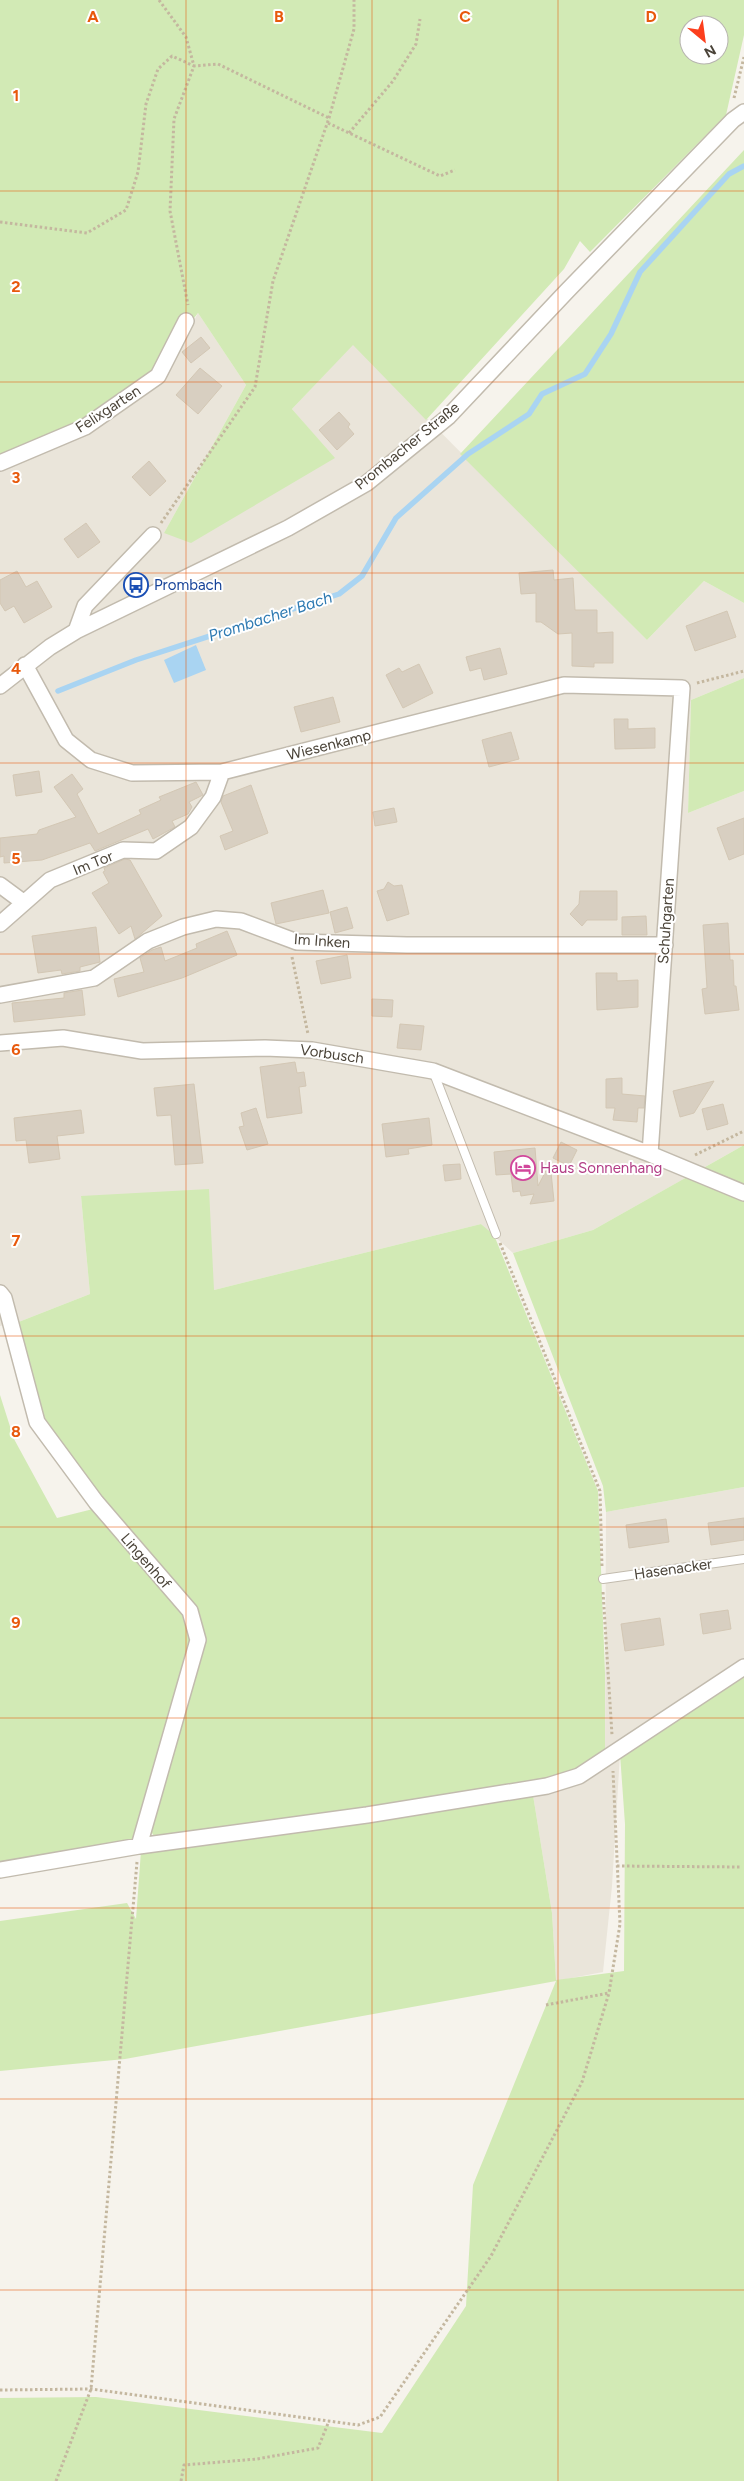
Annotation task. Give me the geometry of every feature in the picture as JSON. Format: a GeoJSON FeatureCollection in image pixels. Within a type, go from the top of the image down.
{"type":"FeatureCollection","features":[{"type":"Feature","properties":{"kind":"street","name":"Prombacher Straße"},"geometry":{"type":"LineString","coordinates":[[0,686],[76,630],[288,528],[367,483],[448,417],[567,291],[739,116]]}},
{"type":"Feature","properties":{"kind":"street","name":"Felixgarten"},"geometry":{"type":"LineString","coordinates":[[0,463],[85,428],[158,376],[186,321]]}},
{"type":"Feature","properties":{"kind":"street"},"geometry":{"type":"LineString","coordinates":[[76,630],[86,606],[154,535]]}},
{"type":"Feature","properties":{"kind":"street","name":"Wiesenkamp"},"geometry":{"type":"LineString","coordinates":[[26,665],[66,740],[91,760],[132,773],[222,772],[564,685],[682,688]]}},
{"type":"Feature","properties":{"kind":"street","name":"Schuhgarten"},"geometry":{"type":"LineString","coordinates":[[650,1154],[682,688]]}},
{"type":"Feature","properties":{"kind":"street","name":"Im Tor"},"geometry":{"type":"LineString","coordinates":[[0,924],[50,880],[123,850],[156,851],[191,827],[213,797],[222,772]]}},
{"type":"Feature","properties":{"kind":"street"},"geometry":{"type":"LineString","coordinates":[[0,885],[23,902]]}},
{"type":"Feature","properties":{"kind":"street","name":"Im Inken"},"geometry":{"type":"LineString","coordinates":[[0,995],[94,978],[148,941],[183,926],[216,919],[241,922],[297,942],[407,945],[665,945]]}},
{"type":"Feature","properties":{"kind":"street","name":"Vorbusch"},"geometry":{"type":"LineString","coordinates":[[0,1043],[63,1038],[142,1051],[265,1048],[312,1050],[433,1072],[650,1154],[744,1193]]}},
{"type":"Feature","properties":{"kind":"street","name":"Lingenhof"},"geometry":{"type":"LineString","coordinates":[[0,1293],[4,1298],[37,1422],[96,1502],[190,1612],[198,1640],[139,1846]]}},
{"type":"Feature","properties":{"kind":"street"},"geometry":{"type":"LineString","coordinates":[[0,1870],[139,1846],[368,1815],[547,1786],[579,1776],[744,1667]]}},
{"type":"Feature","properties":{"kind":"lane"},"geometry":{"type":"LineString","coordinates":[[433,1072],[496,1234]]}},
{"type":"Feature","properties":{"kind":"lane","name":"Hasenacker"},"geometry":{"type":"LineString","coordinates":[[603,1579],[744,1559]]}},
{"type":"Feature","properties":{"kind":"path"},"geometry":{"type":"LineString","coordinates":[[159,0],[186,37],[194,66],[174,119],[170,211],[188,308],[186,321]]}},
{"type":"Feature","properties":{"kind":"path"},"geometry":{"type":"LineString","coordinates":[[154,535],[255,387],[273,281],[328,120],[354,29],[354,0]]}},
{"type":"Feature","properties":{"kind":"path"},"geometry":{"type":"LineString","coordinates":[[349,133],[393,81],[416,44],[420,19]]}},
{"type":"Feature","properties":{"kind":"path"},"geometry":{"type":"LineString","coordinates":[[0,222],[87,233],[126,210],[138,172],[146,104],[158,69],[172,56],[194,66],[218,64],[328,120],[349,133],[440,176],[455,170]]}},
{"type":"Feature","properties":{"kind":"path"},"geometry":{"type":"LineString","coordinates":[[739,116],[733,102],[744,57]]}},
{"type":"Feature","properties":{"kind":"path"},"geometry":{"type":"LineString","coordinates":[[682,688],[744,671]]}},
{"type":"Feature","properties":{"kind":"path"},"geometry":{"type":"LineString","coordinates":[[288,939],[312,1050]]}},
{"type":"Feature","properties":{"kind":"path"},"geometry":{"type":"LineString","coordinates":[[675,1165],[744,1131]]}},
{"type":"Feature","properties":{"kind":"path"},"geometry":{"type":"LineString","coordinates":[[0,2390],[91,2389],[358,2425],[380,2417],[490,2256],[582,2082],[609,1992],[620,1924],[600,1491],[496,1234]]}},
{"type":"Feature","properties":{"kind":"path"},"geometry":{"type":"LineString","coordinates":[[56,2481],[91,2389],[139,1846]]}},
{"type":"Feature","properties":{"kind":"path"},"geometry":{"type":"LineString","coordinates":[[617,1866],[740,1868]]}},
{"type":"Feature","properties":{"kind":"path"},"geometry":{"type":"LineString","coordinates":[[546,2005],[609,1992]]}},
{"type":"Feature","properties":{"kind":"path"},"geometry":{"type":"LineString","coordinates":[[181,2481],[184,2465],[257,2459],[318,2448],[329,2421]]}},
{"type":"Feature","properties":{"kind":"shaded area"},"geometry":{"type":"Polygon","coordinates":[[[198,313],[246,385],[164,533],[334,458],[292,409],[353,344],[647,640],[704,581],[744,603],[744,678],[691,700],[688,813],[744,791],[744,1145],[593,1230],[513,1253],[481,1224],[214,1290],[81,1196],[90,1294],[16,1323],[0,1326],[0,454],[44,440],[164,377],[198,313]]]}},
{"type":"Feature","properties":{"kind":"shaded area"},"geometry":{"type":"Polygon","coordinates":[[[744,1487],[744,1663],[620,1754],[612,1886],[603,1972],[556,1981],[552,1913],[533,1795],[605,1750],[606,1512],[744,1487]]]}},
{"type":"Feature","properties":{"kind":"green space"},"geometry":{"type":"Polygon","coordinates":[[[0,0],[744,0],[744,35],[726,115],[590,252],[580,241],[564,269],[426,420],[353,345],[292,409],[335,458],[191,543],[164,533],[246,385],[198,313],[149,376],[80,420],[44,440],[0,454],[0,0]]]}},
{"type":"Feature","properties":{"kind":"green space"},"geometry":{"type":"Polygon","coordinates":[[[744,150],[744,603],[704,581],[647,640],[460,454],[744,150]]]}},
{"type":"Feature","properties":{"kind":"green space"},"geometry":{"type":"Polygon","coordinates":[[[744,678],[744,791],[688,813],[691,700],[744,678]]]}},
{"type":"Feature","properties":{"kind":"green space"},"geometry":{"type":"Polygon","coordinates":[[[744,1145],[744,1189],[698,1171],[744,1145]]]}},
{"type":"Feature","properties":{"kind":"green space"},"geometry":{"type":"Polygon","coordinates":[[[687,1177],[744,1200],[744,1487],[606,1512],[603,1486],[513,1253],[593,1230],[687,1177]]]}},
{"type":"Feature","properties":{"kind":"green space"},"geometry":{"type":"Polygon","coordinates":[[[209,1189],[214,1290],[481,1224],[494,1235],[598,1491],[605,1673],[605,1750],[557,1780],[161,1839],[154,1836],[150,1830],[201,1638],[40,1418],[16,1323],[90,1294],[81,1196],[209,1189]]]}},
{"type":"Feature","properties":{"kind":"green space"},"geometry":{"type":"Polygon","coordinates":[[[0,1395],[14,1439],[57,1518],[93,1509],[186,1613],[192,1642],[133,1840],[0,1864],[0,1395]]]}},
{"type":"Feature","properties":{"kind":"green space"},"geometry":{"type":"Polygon","coordinates":[[[744,1663],[744,2481],[0,2481],[0,2398],[96,2397],[382,2433],[466,2306],[473,2185],[556,1981],[125,2059],[0,2071],[0,1921],[127,1903],[136,1919],[141,1851],[533,1795],[552,1913],[556,1980],[624,1971],[625,1824],[620,1754],[744,1663]]]}},
{"type":"Feature","properties":{"kind":"water"},"geometry":{"type":"Polygon","coordinates":[[[196,645],[206,670],[174,683],[164,660],[196,645]]]}},
{"type":"Feature","properties":{"kind":"building"},"geometry":{"type":"Polygon","coordinates":[[[201,337],[210,348],[191,363],[182,352],[201,337]]]}},
{"type":"Feature","properties":{"kind":"building"},"geometry":{"type":"Polygon","coordinates":[[[200,368],[222,386],[198,414],[176,395],[200,368]]]}},
{"type":"Feature","properties":{"kind":"building"},"geometry":{"type":"Polygon","coordinates":[[[339,412],[350,424],[348,427],[354,434],[337,450],[319,430],[339,412]]]}},
{"type":"Feature","properties":{"kind":"building"},"geometry":{"type":"Polygon","coordinates":[[[149,461],[166,481],[150,496],[132,477],[149,461]]]}},
{"type":"Feature","properties":{"kind":"building"},"geometry":{"type":"Polygon","coordinates":[[[86,523],[100,542],[78,558],[64,539],[86,523]]]}},
{"type":"Feature","properties":{"kind":"building"},"geometry":{"type":"Polygon","coordinates":[[[553,570],[554,580],[573,578],[575,610],[597,610],[597,633],[613,632],[613,663],[594,663],[594,667],[572,666],[572,633],[558,634],[541,622],[536,622],[536,593],[521,594],[519,573],[553,570]]]}},
{"type":"Feature","properties":{"kind":"building"},"geometry":{"type":"Polygon","coordinates":[[[17,571],[26,587],[37,581],[52,607],[24,623],[14,606],[5,611],[0,603],[0,580],[17,571]]]}},
{"type":"Feature","properties":{"kind":"building"},"geometry":{"type":"Polygon","coordinates":[[[727,611],[736,637],[695,651],[686,626],[727,611]]]}},
{"type":"Feature","properties":{"kind":"building"},"geometry":{"type":"Polygon","coordinates":[[[500,648],[507,674],[484,680],[481,668],[470,671],[466,657],[500,648]]]}},
{"type":"Feature","properties":{"kind":"building"},"geometry":{"type":"Polygon","coordinates":[[[419,664],[433,693],[403,708],[386,675],[399,668],[402,672],[419,664]]]}},
{"type":"Feature","properties":{"kind":"building"},"geometry":{"type":"Polygon","coordinates":[[[333,697],[340,722],[301,732],[294,707],[333,697]]]}},
{"type":"Feature","properties":{"kind":"building"},"geometry":{"type":"Polygon","coordinates":[[[614,719],[628,719],[628,729],[655,728],[655,748],[615,749],[614,719]]]}},
{"type":"Feature","properties":{"kind":"building"},"geometry":{"type":"Polygon","coordinates":[[[511,732],[519,759],[489,767],[482,740],[511,732]]]}},
{"type":"Feature","properties":{"kind":"building"},"geometry":{"type":"Polygon","coordinates":[[[39,771],[42,792],[16,796],[13,775],[39,771]]]}},
{"type":"Feature","properties":{"kind":"building"},"geometry":{"type":"Polygon","coordinates":[[[72,774],[83,789],[77,794],[98,834],[141,814],[139,810],[161,800],[159,797],[196,782],[203,795],[189,802],[192,807],[188,814],[172,821],[175,827],[153,839],[148,829],[95,851],[90,843],[42,860],[4,863],[4,856],[0,857],[0,838],[37,834],[39,830],[76,817],[54,787],[72,774]]]}},
{"type":"Feature","properties":{"kind":"building"},"geometry":{"type":"Polygon","coordinates":[[[251,785],[268,833],[225,850],[220,836],[233,831],[221,802],[223,796],[251,785]]]}},
{"type":"Feature","properties":{"kind":"building"},"geometry":{"type":"Polygon","coordinates":[[[394,808],[397,822],[375,826],[373,812],[394,808]]]}},
{"type":"Feature","properties":{"kind":"building"},"geometry":{"type":"Polygon","coordinates":[[[744,818],[744,854],[729,860],[717,828],[744,818]]]}},
{"type":"Feature","properties":{"kind":"building"},"geometry":{"type":"Polygon","coordinates":[[[125,859],[130,860],[162,916],[135,939],[131,926],[119,934],[92,893],[109,883],[103,872],[105,871],[104,868],[125,859]]]}},
{"type":"Feature","properties":{"kind":"building"},"geometry":{"type":"Polygon","coordinates":[[[388,882],[394,886],[402,885],[409,914],[387,921],[377,891],[384,889],[388,882]]]}},
{"type":"Feature","properties":{"kind":"building"},"geometry":{"type":"Polygon","coordinates":[[[323,890],[329,913],[276,924],[271,903],[323,890]]]}},
{"type":"Feature","properties":{"kind":"building"},"geometry":{"type":"Polygon","coordinates":[[[580,891],[617,891],[617,920],[587,920],[582,926],[570,914],[579,904],[580,891]]]}},
{"type":"Feature","properties":{"kind":"building"},"geometry":{"type":"Polygon","coordinates":[[[347,907],[353,928],[335,933],[330,912],[347,907]]]}},
{"type":"Feature","properties":{"kind":"building"},"geometry":{"type":"Polygon","coordinates":[[[646,916],[647,935],[622,935],[622,917],[646,916]]]}},
{"type":"Feature","properties":{"kind":"building"},"geometry":{"type":"Polygon","coordinates":[[[728,923],[730,960],[733,960],[734,986],[736,986],[739,1010],[705,1014],[702,989],[707,988],[703,925],[728,923]]]}},
{"type":"Feature","properties":{"kind":"building"},"geometry":{"type":"Polygon","coordinates":[[[96,927],[100,962],[80,967],[80,971],[62,974],[61,970],[38,973],[32,936],[96,927]]]}},
{"type":"Feature","properties":{"kind":"building"},"geometry":{"type":"Polygon","coordinates":[[[227,931],[237,955],[182,978],[118,997],[114,979],[144,972],[140,958],[152,950],[161,947],[165,961],[197,948],[196,944],[227,931]]]}},
{"type":"Feature","properties":{"kind":"building"},"geometry":{"type":"Polygon","coordinates":[[[347,955],[351,978],[321,984],[316,961],[347,955]]]}},
{"type":"Feature","properties":{"kind":"building"},"geometry":{"type":"Polygon","coordinates":[[[596,973],[617,973],[617,981],[638,980],[638,1007],[597,1010],[596,973]]]}},
{"type":"Feature","properties":{"kind":"building"},"geometry":{"type":"Polygon","coordinates":[[[82,990],[85,1015],[14,1022],[12,1003],[64,998],[64,993],[82,990]]]}},
{"type":"Feature","properties":{"kind":"building"},"geometry":{"type":"Polygon","coordinates":[[[372,999],[393,1000],[392,1017],[372,1016],[372,999]]]}},
{"type":"Feature","properties":{"kind":"building"},"geometry":{"type":"Polygon","coordinates":[[[400,1024],[424,1026],[421,1050],[397,1048],[400,1024]]]}},
{"type":"Feature","properties":{"kind":"building"},"geometry":{"type":"Polygon","coordinates":[[[295,1062],[297,1073],[304,1072],[306,1086],[299,1087],[302,1113],[267,1118],[260,1067],[295,1062]]]}},
{"type":"Feature","properties":{"kind":"building"},"geometry":{"type":"Polygon","coordinates":[[[622,1078],[622,1094],[645,1096],[644,1108],[638,1108],[637,1122],[613,1120],[615,1108],[606,1108],[606,1079],[622,1078]]]}},
{"type":"Feature","properties":{"kind":"building"},"geometry":{"type":"Polygon","coordinates":[[[714,1081],[694,1113],[680,1117],[673,1091],[714,1081]]]}},
{"type":"Feature","properties":{"kind":"building"},"geometry":{"type":"Polygon","coordinates":[[[194,1084],[203,1163],[175,1165],[171,1115],[157,1116],[154,1088],[194,1084]]]}},
{"type":"Feature","properties":{"kind":"building"},"geometry":{"type":"Polygon","coordinates":[[[723,1104],[728,1124],[707,1130],[702,1109],[723,1104]]]}},
{"type":"Feature","properties":{"kind":"building"},"geometry":{"type":"Polygon","coordinates":[[[256,1108],[268,1144],[247,1150],[239,1127],[244,1126],[241,1113],[256,1108]]]}},
{"type":"Feature","properties":{"kind":"building"},"geometry":{"type":"Polygon","coordinates":[[[81,1110],[84,1133],[57,1136],[60,1159],[29,1163],[26,1140],[16,1141],[14,1118],[81,1110]]]}},
{"type":"Feature","properties":{"kind":"building"},"geometry":{"type":"Polygon","coordinates":[[[429,1118],[432,1145],[408,1149],[409,1154],[386,1157],[382,1124],[429,1118]]]}},
{"type":"Feature","properties":{"kind":"building"},"geometry":{"type":"Polygon","coordinates":[[[561,1142],[577,1150],[569,1166],[553,1158],[561,1142]]]}},
{"type":"Feature","properties":{"kind":"building","name":"Haus Sonnenhang"},"geometry":{"type":"Polygon","coordinates":[[[535,1148],[538,1186],[550,1163],[554,1201],[530,1204],[534,1194],[521,1196],[520,1191],[513,1192],[511,1174],[496,1175],[494,1152],[535,1148]]]}},
{"type":"Feature","properties":{"kind":"building"},"geometry":{"type":"Polygon","coordinates":[[[460,1164],[461,1179],[445,1181],[443,1165],[460,1164]]]}},
{"type":"Feature","properties":{"kind":"building"},"geometry":{"type":"Polygon","coordinates":[[[744,1518],[744,1540],[711,1545],[708,1523],[744,1518]]]}},
{"type":"Feature","properties":{"kind":"building"},"geometry":{"type":"Polygon","coordinates":[[[666,1519],[669,1542],[629,1548],[626,1525],[666,1519]]]}},
{"type":"Feature","properties":{"kind":"building"},"geometry":{"type":"Polygon","coordinates":[[[728,1610],[731,1629],[703,1634],[700,1614],[728,1610]]]}},
{"type":"Feature","properties":{"kind":"building"},"geometry":{"type":"Polygon","coordinates":[[[660,1618],[664,1645],[625,1651],[621,1624],[660,1618]]]}},
{"type":"Feature","properties":{"kind":"waterway","name":"Prombacher Bach"},"geometry":{"type":"LineString","coordinates":[[58,691],[136,660],[339,594],[362,576],[396,518],[468,454],[529,414],[542,394],[585,374],[611,334],[640,272],[729,174],[744,166]]}},
{"type":"Feature","properties":{"kind":"place","name":"Prombach"},"geometry":{"type":"Point","coordinates":[136,585]}},
{"type":"Feature","properties":{"kind":"place","name":"Haus Sonnenhang"},"geometry":{"type":"Point","coordinates":[523,1168]}}]}
